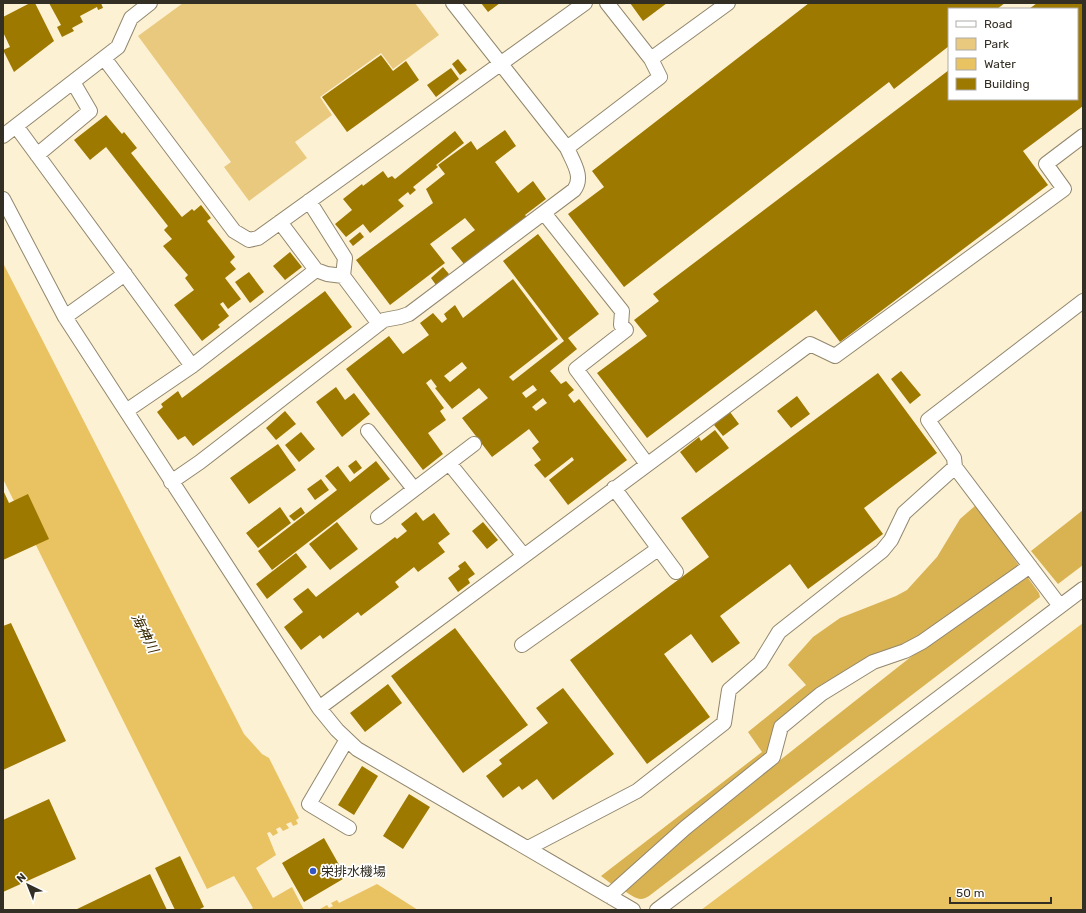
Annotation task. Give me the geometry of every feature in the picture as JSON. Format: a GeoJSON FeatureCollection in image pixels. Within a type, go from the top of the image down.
{"type":"FeatureCollection","features":[{"type":"Feature","properties":{"kind":"lane"},"geometry":{"type":"LineString","coordinates":[[3,136],[118,47],[131,18],[150,3]]}},
{"type":"Feature","properties":{"kind":"lane"},"geometry":{"type":"LineString","coordinates":[[171,482],[200,462],[384,320],[409,314],[578,186],[579,176],[567,148],[453,3]]}},
{"type":"Feature","properties":{"kind":"lane"},"geometry":{"type":"LineString","coordinates":[[104,58],[240,236],[249,240],[258,238],[502,65],[585,3]]}},
{"type":"Feature","properties":{"kind":"lane"},"geometry":{"type":"LineString","coordinates":[[567,148],[660,77],[651,59],[607,3]]}},
{"type":"Feature","properties":{"kind":"lane"},"geometry":{"type":"LineString","coordinates":[[651,59],[728,3]]}},
{"type":"Feature","properties":{"kind":"lane"},"geometry":{"type":"LineString","coordinates":[[37,155],[90,111],[73,82]]}},
{"type":"Feature","properties":{"kind":"lane"},"geometry":{"type":"LineString","coordinates":[[16,126],[192,366]]}},
{"type":"Feature","properties":{"kind":"lane"},"geometry":{"type":"LineString","coordinates":[[320,708],[646,464],[810,344],[836,356],[1064,190],[1046,164],[1083,136]]}},
{"type":"Feature","properties":{"kind":"lane"},"geometry":{"type":"LineString","coordinates":[[3,199],[65,317],[171,482],[320,708],[346,741],[357,749],[633,910]]}},
{"type":"Feature","properties":{"kind":"lane"},"geometry":{"type":"LineString","coordinates":[[309,202],[345,258],[343,276],[379,324]]}},
{"type":"Feature","properties":{"kind":"lane"},"geometry":{"type":"LineString","coordinates":[[544,213],[622,311],[621,325],[626,330],[576,369],[646,464]]}},
{"type":"Feature","properties":{"kind":"lane"},"geometry":{"type":"LineString","coordinates":[[280,222],[316,270],[327,274],[343,276]]}},
{"type":"Feature","properties":{"kind":"lane"},"geometry":{"type":"LineString","coordinates":[[126,411],[192,366],[316,270]]}},
{"type":"Feature","properties":{"kind":"lane"},"geometry":{"type":"LineString","coordinates":[[65,317],[125,274]]}},
{"type":"Feature","properties":{"kind":"lane"},"geometry":{"type":"LineString","coordinates":[[1060,606],[955,467],[954,458],[928,420],[1083,301]]}},
{"type":"Feature","properties":{"kind":"lane"},"geometry":{"type":"LineString","coordinates":[[368,431],[414,489]]}},
{"type":"Feature","properties":{"kind":"lane"},"geometry":{"type":"LineString","coordinates":[[378,517],[474,444]]}},
{"type":"Feature","properties":{"kind":"lane"},"geometry":{"type":"LineString","coordinates":[[449,463],[524,556]]}},
{"type":"Feature","properties":{"kind":"lane"},"geometry":{"type":"LineString","coordinates":[[528,848],[637,791],[724,723],[729,690],[760,663],[779,632],[882,551],[891,540],[904,513],[955,467]]}},
{"type":"Feature","properties":{"kind":"lane"},"geometry":{"type":"LineString","coordinates":[[614,488],[676,572]]}},
{"type":"Feature","properties":{"kind":"lane"},"geometry":{"type":"LineString","coordinates":[[522,645],[658,549]]}},
{"type":"Feature","properties":{"kind":"lane"},"geometry":{"type":"LineString","coordinates":[[609,896],[685,828],[773,757],[781,727],[821,694],[873,662],[905,651],[922,642],[1030,566]]}},
{"type":"Feature","properties":{"kind":"lane"},"geometry":{"type":"LineString","coordinates":[[658,910],[1083,589]]}},
{"type":"Feature","properties":{"kind":"lane"},"geometry":{"type":"LineString","coordinates":[[346,741],[309,804],[349,828]]}},
{"type":"Feature","properties":{"kind":"green space"},"geometry":{"type":"Polygon","coordinates":[[[183,3],[415,3],[439,35],[393,69],[381,53],[320,97],[332,115],[295,142],[307,158],[249,201],[224,167],[231,162],[138,36],[183,3]]]}},
{"type":"Feature","properties":{"kind":"shaded area"},"geometry":{"type":"Polygon","coordinates":[[[976,505],[1020,567],[922,635],[816,690],[768,753],[614,886],[601,876],[762,752],[748,732],[806,685],[788,665],[813,637],[840,618],[896,596],[907,590],[937,557],[960,519],[976,505]]]}},
{"type":"Feature","properties":{"kind":"shaded area"},"geometry":{"type":"Polygon","coordinates":[[[1083,510],[1083,565],[1058,584],[1031,551],[1083,510]]]}},
{"type":"Feature","properties":{"kind":"shaded area"},"geometry":{"type":"Polygon","coordinates":[[[1026,575],[1039,593],[1040,597],[649,896],[639,899],[623,890],[689,832],[912,656],[1026,575]]]}},
{"type":"Feature","properties":{"kind":"water","name":"海神川"},"geometry":{"type":"Polygon","coordinates":[[[3,263],[244,734],[262,754],[269,758],[299,818],[296,820],[298,824],[293,826],[291,822],[286,824],[289,828],[283,831],[280,827],[276,829],[278,833],[273,836],[270,832],[267,833],[276,855],[256,868],[273,898],[292,887],[304,910],[249,910],[253,908],[234,876],[207,889],[3,479],[3,263]]]}},
{"type":"Feature","properties":{"kind":"water"},"geometry":{"type":"Polygon","coordinates":[[[1083,623],[1083,910],[701,910],[1083,623]]]}},
{"type":"Feature","properties":{"kind":"water"},"geometry":{"type":"Polygon","coordinates":[[[377,884],[418,910],[320,909],[327,905],[329,908],[333,906],[331,903],[337,900],[339,903],[377,884]]]}},
{"type":"Feature","properties":{"kind":"building"},"geometry":{"type":"Polygon","coordinates":[[[30,3],[35,3],[54,41],[14,72],[3,50],[10,47],[3,32],[3,17],[30,3]]]}},
{"type":"Feature","properties":{"kind":"building"},"geometry":{"type":"Polygon","coordinates":[[[49,3],[101,3],[103,8],[98,10],[97,7],[80,16],[83,22],[72,28],[74,31],[62,37],[57,27],[61,25],[49,3]]]}},
{"type":"Feature","properties":{"kind":"building"},"geometry":{"type":"Polygon","coordinates":[[[481,3],[500,3],[488,12],[481,3]]]}},
{"type":"Feature","properties":{"kind":"building"},"geometry":{"type":"Polygon","coordinates":[[[630,3],[667,3],[643,21],[630,3]]]}},
{"type":"Feature","properties":{"kind":"building"},"geometry":{"type":"Polygon","coordinates":[[[809,3],[1005,3],[998,8],[948,8],[948,47],[894,89],[889,82],[624,287],[568,214],[604,187],[592,171],[809,3]]]}},
{"type":"Feature","properties":{"kind":"building"},"geometry":{"type":"Polygon","coordinates":[[[1037,3],[1083,3],[1083,106],[1023,151],[1048,185],[840,342],[816,310],[647,438],[597,373],[647,336],[634,320],[659,301],[653,294],[948,71],[948,100],[1078,100],[1078,8],[1030,8],[1037,3]]]}},
{"type":"Feature","properties":{"kind":"building"},"geometry":{"type":"Polygon","coordinates":[[[381,55],[393,71],[406,61],[419,80],[347,132],[322,97],[381,55]]]}},
{"type":"Feature","properties":{"kind":"building"},"geometry":{"type":"Polygon","coordinates":[[[458,59],[467,70],[460,75],[452,64],[458,59]]]}},
{"type":"Feature","properties":{"kind":"building"},"geometry":{"type":"Polygon","coordinates":[[[451,68],[459,79],[436,97],[427,85],[451,68]]]}},
{"type":"Feature","properties":{"kind":"building"},"geometry":{"type":"Polygon","coordinates":[[[106,115],[122,134],[124,132],[137,148],[131,153],[181,216],[182,217],[192,209],[194,211],[201,205],[211,218],[207,221],[235,257],[230,262],[236,269],[225,278],[241,299],[228,309],[223,302],[220,304],[229,316],[218,325],[220,327],[202,341],[174,305],[194,290],[185,278],[188,275],[163,246],[172,239],[164,230],[168,226],[106,147],[90,160],[74,140],[106,115]]]}},
{"type":"Feature","properties":{"kind":"building"},"geometry":{"type":"Polygon","coordinates":[[[505,130],[516,146],[495,162],[518,193],[533,181],[546,199],[525,215],[527,217],[464,264],[451,248],[475,230],[465,218],[430,244],[445,263],[390,305],[356,260],[433,203],[426,189],[445,174],[438,165],[471,141],[477,150],[505,130]]]}},
{"type":"Feature","properties":{"kind":"building"},"geometry":{"type":"Polygon","coordinates":[[[455,131],[464,143],[436,165],[438,167],[413,187],[416,190],[410,195],[408,192],[398,200],[404,206],[370,233],[363,224],[346,237],[335,224],[352,210],[343,199],[362,184],[363,186],[383,171],[388,178],[392,176],[395,179],[455,131]]]}},
{"type":"Feature","properties":{"kind":"building"},"geometry":{"type":"Polygon","coordinates":[[[360,232],[364,237],[353,246],[349,241],[360,232]]]}},
{"type":"Feature","properties":{"kind":"building"},"geometry":{"type":"Polygon","coordinates":[[[538,234],[599,314],[568,338],[577,349],[550,371],[561,384],[566,381],[574,390],[568,395],[574,403],[579,399],[627,460],[568,505],[549,480],[574,460],[572,457],[545,478],[534,465],[541,460],[532,448],[539,442],[529,429],[492,457],[462,418],[488,398],[479,388],[452,409],[435,388],[437,387],[431,379],[426,383],[444,408],[440,411],[446,420],[428,433],[443,454],[423,470],[346,369],[389,336],[403,354],[429,335],[420,323],[433,313],[442,323],[447,319],[444,314],[455,305],[463,318],[513,279],[558,339],[509,377],[513,381],[564,341],[503,261],[538,234]],[[462,362],[444,376],[450,382],[467,368],[462,362]],[[533,385],[522,393],[526,398],[537,390],[533,385]],[[543,398],[532,407],[536,411],[547,403],[543,398]]]}},
{"type":"Feature","properties":{"kind":"building"},"geometry":{"type":"Polygon","coordinates":[[[290,252],[302,267],[285,280],[273,266],[290,252]]]}},
{"type":"Feature","properties":{"kind":"building"},"geometry":{"type":"Polygon","coordinates":[[[443,267],[449,274],[436,285],[431,278],[443,267]]]}},
{"type":"Feature","properties":{"kind":"building"},"geometry":{"type":"Polygon","coordinates":[[[249,272],[264,292],[250,303],[235,282],[249,272]]]}},
{"type":"Feature","properties":{"kind":"building"},"geometry":{"type":"Polygon","coordinates":[[[325,291],[352,327],[193,446],[185,436],[178,440],[157,412],[163,407],[161,404],[178,391],[182,398],[325,291]]]}},
{"type":"Feature","properties":{"kind":"building"},"geometry":{"type":"Polygon","coordinates":[[[901,371],[921,395],[910,404],[891,379],[901,371]]]}},
{"type":"Feature","properties":{"kind":"building"},"geometry":{"type":"Polygon","coordinates":[[[878,373],[937,453],[864,508],[883,534],[808,589],[790,564],[720,616],[740,643],[712,663],[691,634],[664,654],[710,717],[647,764],[570,660],[709,557],[681,518],[878,373]]]}},
{"type":"Feature","properties":{"kind":"building"},"geometry":{"type":"Polygon","coordinates":[[[336,387],[345,400],[354,393],[370,414],[342,437],[316,402],[336,387]]]}},
{"type":"Feature","properties":{"kind":"building"},"geometry":{"type":"Polygon","coordinates":[[[797,396],[810,414],[791,428],[777,411],[797,396]]]}},
{"type":"Feature","properties":{"kind":"building"},"geometry":{"type":"Polygon","coordinates":[[[285,411],[296,424],[276,440],[266,428],[285,411]]]}},
{"type":"Feature","properties":{"kind":"building"},"geometry":{"type":"Polygon","coordinates":[[[730,412],[739,424],[723,436],[714,425],[730,412]]]}},
{"type":"Feature","properties":{"kind":"building"},"geometry":{"type":"Polygon","coordinates":[[[715,430],[729,448],[696,473],[680,452],[699,437],[701,441],[715,430]]]}},
{"type":"Feature","properties":{"kind":"building"},"geometry":{"type":"Polygon","coordinates":[[[301,432],[315,449],[299,462],[285,445],[301,432]]]}},
{"type":"Feature","properties":{"kind":"building"},"geometry":{"type":"Polygon","coordinates":[[[278,444],[296,470],[249,504],[230,478],[278,444]]]}},
{"type":"Feature","properties":{"kind":"building"},"geometry":{"type":"Polygon","coordinates":[[[356,460],[362,468],[354,474],[348,466],[356,460]]]}},
{"type":"Feature","properties":{"kind":"building"},"geometry":{"type":"Polygon","coordinates":[[[376,461],[390,479],[272,570],[258,551],[337,490],[325,476],[338,466],[350,482],[376,461]]]}},
{"type":"Feature","properties":{"kind":"building"},"geometry":{"type":"Polygon","coordinates":[[[321,479],[329,490],[315,500],[307,489],[321,479]]]}},
{"type":"Feature","properties":{"kind":"building"},"geometry":{"type":"Polygon","coordinates":[[[3,490],[9,503],[28,494],[49,539],[3,560],[3,490]]]}},
{"type":"Feature","properties":{"kind":"building"},"geometry":{"type":"Polygon","coordinates":[[[280,507],[291,523],[258,548],[246,533],[280,507]]]}},
{"type":"Feature","properties":{"kind":"building"},"geometry":{"type":"Polygon","coordinates":[[[301,507],[305,513],[294,521],[289,516],[301,507]]]}},
{"type":"Feature","properties":{"kind":"building"},"geometry":{"type":"Polygon","coordinates":[[[416,512],[423,521],[434,513],[450,534],[438,543],[445,552],[418,572],[414,567],[395,582],[399,587],[361,616],[358,612],[323,639],[320,635],[301,650],[284,627],[303,612],[293,599],[308,588],[316,597],[395,537],[397,539],[407,531],[401,524],[416,512]]]}},
{"type":"Feature","properties":{"kind":"building"},"geometry":{"type":"Polygon","coordinates":[[[337,522],[358,549],[330,570],[309,544],[337,522]]]}},
{"type":"Feature","properties":{"kind":"building"},"geometry":{"type":"Polygon","coordinates":[[[483,522],[498,540],[487,549],[472,531],[483,522]]]}},
{"type":"Feature","properties":{"kind":"building"},"geometry":{"type":"Polygon","coordinates":[[[296,553],[307,567],[267,599],[256,584],[296,553]]]}},
{"type":"Feature","properties":{"kind":"building"},"geometry":{"type":"Polygon","coordinates":[[[465,561],[475,574],[468,579],[470,583],[458,592],[448,578],[460,569],[458,566],[465,561]]]}},
{"type":"Feature","properties":{"kind":"building"},"geometry":{"type":"Polygon","coordinates":[[[11,623],[66,741],[3,770],[3,626],[11,623]]]}},
{"type":"Feature","properties":{"kind":"building"},"geometry":{"type":"Polygon","coordinates":[[[455,628],[528,725],[463,773],[391,676],[455,628]]]}},
{"type":"Feature","properties":{"kind":"building"},"geometry":{"type":"Polygon","coordinates":[[[388,684],[402,703],[365,732],[350,713],[388,684]]]}},
{"type":"Feature","properties":{"kind":"building"},"geometry":{"type":"Polygon","coordinates":[[[563,688],[614,754],[553,800],[537,779],[522,790],[519,786],[503,798],[486,776],[502,764],[499,760],[548,723],[536,708],[563,688]]]}},
{"type":"Feature","properties":{"kind":"building"},"geometry":{"type":"Polygon","coordinates":[[[362,766],[378,776],[354,815],[338,805],[362,766]]]}},
{"type":"Feature","properties":{"kind":"building"},"geometry":{"type":"Polygon","coordinates":[[[409,794],[430,807],[403,849],[383,836],[409,794]]]}},
{"type":"Feature","properties":{"kind":"building"},"geometry":{"type":"Polygon","coordinates":[[[49,799],[76,859],[3,892],[3,820],[49,799]]]}},
{"type":"Feature","properties":{"kind":"building","name":"栄排水機場"},"geometry":{"type":"Polygon","coordinates":[[[324,838],[342,870],[338,871],[343,879],[304,902],[282,863],[324,838]]]}},
{"type":"Feature","properties":{"kind":"building"},"geometry":{"type":"Polygon","coordinates":[[[180,856],[204,907],[198,910],[175,910],[155,868],[180,856]]]}},
{"type":"Feature","properties":{"kind":"building"},"geometry":{"type":"Polygon","coordinates":[[[150,874],[167,910],[75,910],[150,874]]]}},
{"type":"Feature","properties":{"kind":"place","name":"栄排水機場"},"geometry":{"type":"Point","coordinates":[313,871]}}]}
